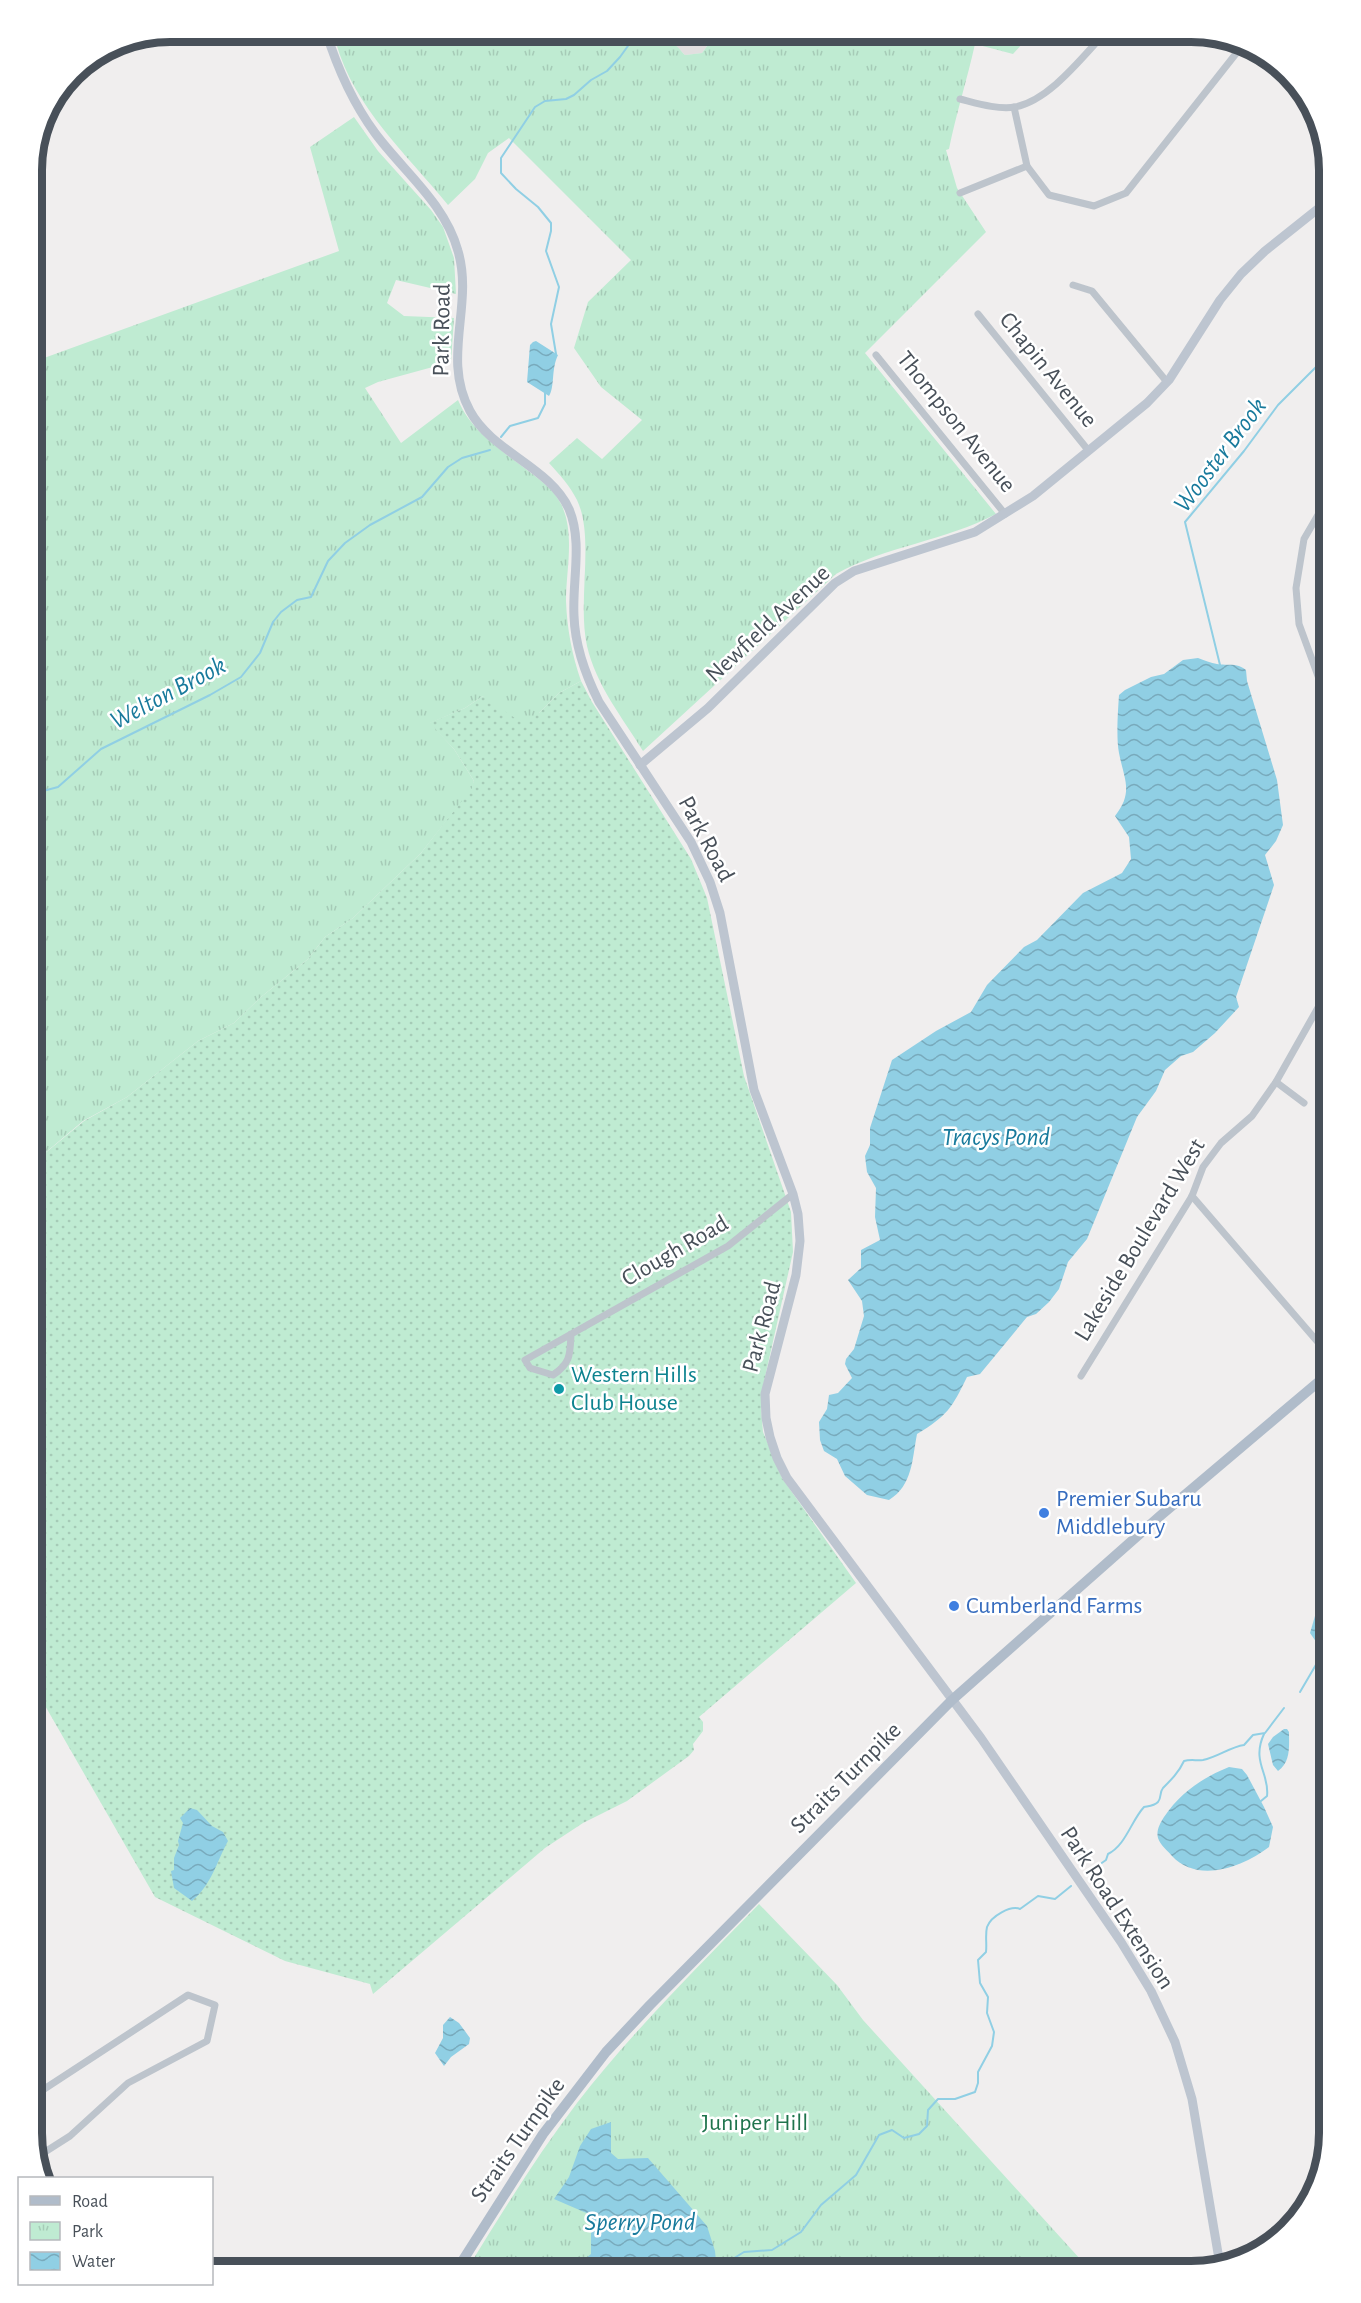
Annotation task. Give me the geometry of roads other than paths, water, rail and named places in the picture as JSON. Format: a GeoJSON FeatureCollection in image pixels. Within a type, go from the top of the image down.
{"type":"FeatureCollection","features":[{"type":"Feature","properties":{"kind":"main road","name":"Park Road"},"geometry":{"type":"LineString","coordinates":[[330,42],[341,72],[363,115],[393,155],[428,195],[453,235],[463,275],[463,297],[456,360],[457,374],[465,401],[472,414],[490,436],[554,488],[568,507],[576,533],[573,614],[587,679],[599,702],[691,842],[711,882],[720,913],[754,1090],[793,1194],[798,1214],[800,1241],[796,1275],[765,1394],[766,1418],[777,1458],[787,1478],[952,1700]]}},
{"type":"Feature","properties":{"kind":"main road","name":"Newfield Avenue"},"geometry":{"type":"LineString","coordinates":[[640,765],[708,708],[835,583],[854,572],[975,531],[1005,514],[1033,496],[1147,403],[1167,381],[1220,300],[1241,274],[1265,251],[1319,208]]}},
{"type":"Feature","properties":{"kind":"main road","name":"Straits Turnpike"},"geometry":{"type":"LineString","coordinates":[[462,2261],[543,2134],[606,2052],[650,2005],[952,1700],[1167,1510],[1319,1381]]}},
{"type":"Feature","properties":{"kind":"main road","name":"Park Road Extension"},"geometry":{"type":"LineString","coordinates":[[952,1700],[981,1738],[1121,1942],[1163,2015],[1175,2042],[1192,2099],[1219,2258]]}},
{"type":"Feature","properties":{"kind":"street"},"geometry":{"type":"LineString","coordinates":[[960,99],[986,105],[1014,107],[1054,86],[1096,42]]}},
{"type":"Feature","properties":{"kind":"street"},"geometry":{"type":"LineString","coordinates":[[1014,107],[1027,166],[1049,195],[1094,206],[1126,193],[1238,51]]}},
{"type":"Feature","properties":{"kind":"street"},"geometry":{"type":"LineString","coordinates":[[960,193],[1027,166]]}},
{"type":"Feature","properties":{"kind":"street"},"geometry":{"type":"LineString","coordinates":[[1073,285],[1092,291],[1167,381]]}},
{"type":"Feature","properties":{"kind":"street","name":"Chapin Avenue"},"geometry":{"type":"LineString","coordinates":[[978,314],[1089,450]]}},
{"type":"Feature","properties":{"kind":"street","name":"Thompson Avenue"},"geometry":{"type":"LineString","coordinates":[[876,355],[1005,514]]}},
{"type":"Feature","properties":{"kind":"street"},"geometry":{"type":"LineString","coordinates":[[1319,513],[1304,539],[1296,588],[1299,624],[1319,679]]}},
{"type":"Feature","properties":{"kind":"street","name":"Lakeside Boulevard West"},"geometry":{"type":"LineString","coordinates":[[1081,1376],[1192,1196],[1203,1167],[1221,1143],[1252,1116],[1276,1082],[1319,1006]]}},
{"type":"Feature","properties":{"kind":"street"},"geometry":{"type":"LineString","coordinates":[[1276,1082],[1304,1103]]}},
{"type":"Feature","properties":{"kind":"street","name":"Clough Road"},"geometry":{"type":"LineString","coordinates":[[571,1334],[570,1356],[565,1368],[553,1375],[530,1368],[525,1360],[571,1334],[728,1246],[793,1194]]}},
{"type":"Feature","properties":{"kind":"street"},"geometry":{"type":"LineString","coordinates":[[1192,1196],[1319,1343]]}},
{"type":"Feature","properties":{"kind":"street"},"geometry":{"type":"LineString","coordinates":[[42,2090],[188,1995],[215,2005],[207,2042],[128,2083],[70,2136],[43,2153]]}},
{"type":"Feature","properties":{"kind":"water"},"geometry":{"type":"Polygon","coordinates":[[[536,341],[558,355],[549,396],[527,382],[530,345],[536,341]]]}},
{"type":"Feature","properties":{"kind":"water","name":"Tracys Pond"},"geometry":{"type":"Polygon","coordinates":[[[1198,658],[1217,664],[1236,665],[1246,670],[1247,681],[1277,780],[1283,825],[1276,841],[1265,855],[1274,885],[1236,997],[1239,1007],[1215,1033],[1193,1052],[1181,1056],[1165,1070],[1156,1091],[1137,1117],[1087,1239],[1068,1262],[1059,1289],[1036,1314],[1027,1317],[980,1374],[967,1377],[948,1410],[917,1434],[910,1471],[897,1494],[889,1500],[867,1495],[845,1476],[837,1459],[824,1451],[820,1440],[819,1422],[827,1409],[829,1395],[838,1393],[852,1378],[845,1364],[854,1349],[864,1316],[862,1301],[848,1280],[861,1268],[861,1250],[880,1240],[875,1217],[876,1188],[867,1172],[865,1156],[870,1145],[870,1128],[892,1060],[936,1031],[971,1012],[987,985],[1024,947],[1037,940],[1083,893],[1122,873],[1131,859],[1129,837],[1115,816],[1126,792],[1118,747],[1119,695],[1151,677],[1164,674],[1183,660],[1198,658]]]}},
{"type":"Feature","properties":{"kind":"water"},"geometry":{"type":"Polygon","coordinates":[[[1319,1602],[1319,1646],[1310,1633],[1319,1602]]]}},
{"type":"Feature","properties":{"kind":"water"},"geometry":{"type":"Polygon","coordinates":[[[1284,1729],[1289,1732],[1288,1753],[1285,1763],[1278,1771],[1273,1765],[1268,1744],[1284,1729]]]}},
{"type":"Feature","properties":{"kind":"water"},"geometry":{"type":"Polygon","coordinates":[[[1229,1767],[1242,1769],[1264,1807],[1273,1827],[1269,1847],[1247,1861],[1234,1866],[1207,1871],[1194,1869],[1172,1856],[1162,1845],[1158,1838],[1160,1824],[1185,1793],[1201,1781],[1229,1767]]]}},
{"type":"Feature","properties":{"kind":"water"},"geometry":{"type":"Polygon","coordinates":[[[190,1808],[197,1810],[212,1826],[223,1832],[228,1841],[209,1880],[192,1901],[174,1888],[171,1871],[174,1870],[174,1858],[183,1823],[180,1818],[190,1808]]]}},
{"type":"Feature","properties":{"kind":"water"},"geometry":{"type":"Polygon","coordinates":[[[450,2017],[459,2023],[470,2038],[469,2044],[451,2057],[444,2066],[435,2053],[443,2038],[443,2025],[450,2017]]]}},
{"type":"Feature","properties":{"kind":"water","name":"Sperry Pond"},"geometry":{"type":"Polygon","coordinates":[[[611,2122],[611,2153],[618,2159],[648,2158],[707,2226],[716,2261],[583,2261],[591,2254],[591,2215],[554,2199],[569,2177],[580,2146],[591,2129],[611,2122]]]}},
{"type":"Feature","properties":{"kind":"waterway","name":"Welton Brook"},"geometry":{"type":"LineString","coordinates":[[556,354],[551,324],[559,287],[546,251],[551,223],[538,207],[501,173],[501,158],[535,107],[545,101],[566,99],[574,95],[591,80],[607,71],[631,42]]}},
{"type":"Feature","properties":{"kind":"waterway","name":"Wooster Brook"},"geometry":{"type":"LineString","coordinates":[[1220,665],[1185,522],[1244,451],[1278,405],[1319,364]]}},
{"type":"Feature","properties":{"kind":"waterway","name":"Welton Brook"},"geometry":{"type":"LineString","coordinates":[[501,437],[510,426],[538,418],[545,404],[545,391]]}},
{"type":"Feature","properties":{"kind":"waterway","name":"Welton Brook"},"geometry":{"type":"LineString","coordinates":[[42,791],[58,787],[101,749],[210,695],[241,677],[260,653],[273,622],[281,612],[297,600],[311,597],[328,561],[345,543],[370,525],[422,497],[448,467],[462,458],[490,450]]}},
{"type":"Feature","properties":{"kind":"waterway"},"geometry":{"type":"LineString","coordinates":[[1300,1692],[1319,1660]]}},
{"type":"Feature","properties":{"kind":"waterway"},"geometry":{"type":"LineString","coordinates":[[1086,1874],[1106,1860],[1108,1854],[1119,1845],[1144,1807],[1158,1802],[1162,1790],[1184,1761],[1208,1759],[1244,1745],[1253,1735],[1265,1733],[1284,1708]]}},
{"type":"Feature","properties":{"kind":"waterway"},"geometry":{"type":"LineString","coordinates":[[1261,1801],[1267,1796],[1259,1752],[1264,1734]]}},
{"type":"Feature","properties":{"kind":"waterway"},"geometry":{"type":"LineString","coordinates":[[731,2260],[744,2252],[772,2250],[801,2232],[821,2205],[856,2175],[879,2135],[892,2130],[904,2138],[919,2134],[927,2126],[928,2110],[938,2099],[955,2099],[975,2092],[978,2072],[992,2046],[994,2032],[987,2013],[988,1997],[980,1983],[978,1960],[986,1952],[987,1927],[1002,1912],[1020,1909],[1038,1896],[1055,1899],[1071,1886]]}},
{"type":"Feature","properties":{"kind":"place","name":"Western Hills Club House"},"geometry":{"type":"Point","coordinates":[559,1389]}},
{"type":"Feature","properties":{"kind":"place","name":"Premier Subaru Middlebury"},"geometry":{"type":"Point","coordinates":[1044,1513]}},
{"type":"Feature","properties":{"kind":"place","name":"Cumberland Farms"},"geometry":{"type":"Point","coordinates":[954,1606]}},
{"type":"Feature","properties":{"kind":"park label","name":"Juniper Hill"},"geometry":{"type":"Point","coordinates":[755,2123]}}]}
